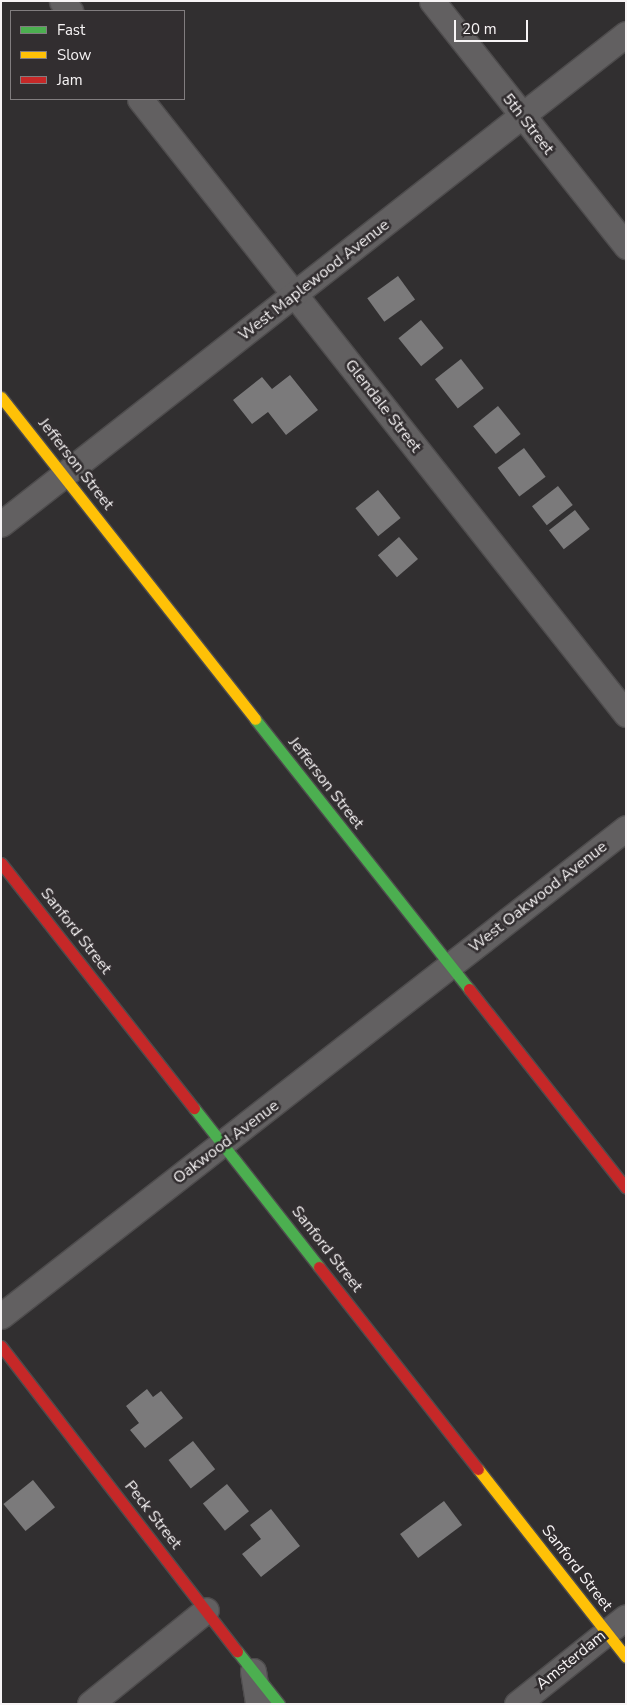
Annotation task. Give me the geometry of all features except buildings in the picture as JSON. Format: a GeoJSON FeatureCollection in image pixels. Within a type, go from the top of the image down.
{"type":"FeatureCollection","features":[{"type":"Feature","properties":{"kind":"street","name":"5th Street"},"geometry":{"type":"LineString","coordinates":[[432,1],[626,246]]}},
{"type":"Feature","properties":{"kind":"street","name":"West Maplewood Avenue"},"geometry":{"type":"LineString","coordinates":[[1,524],[626,34]]}},
{"type":"Feature","properties":{"kind":"street","name":"Glendale Street"},"geometry":{"type":"LineString","coordinates":[[141,100],[626,714]]}},
{"type":"Feature","properties":{"kind":"street","name":"Jefferson Street"},"geometry":{"type":"LineString","coordinates":[[1,397],[626,1188]]}},
{"type":"Feature","properties":{"kind":"street","name":"West Oakwood Avenue"},"geometry":{"type":"LineString","coordinates":[[450,966],[626,828]]}},
{"type":"Feature","properties":{"kind":"street","name":"Sanford Street"},"geometry":{"type":"LineString","coordinates":[[1,863],[225,1145],[626,1657]]}},
{"type":"Feature","properties":{"kind":"street","name":"Oakwood Avenue"},"geometry":{"type":"LineString","coordinates":[[1,1316],[225,1145],[450,966]]}},
{"type":"Feature","properties":{"kind":"street","name":"Peck Street"},"geometry":{"type":"LineString","coordinates":[[1,1346],[279,1704]]}},
{"type":"Feature","properties":{"kind":"street"},"geometry":{"type":"LineString","coordinates":[[90,1704],[206,1610]]}},
{"type":"Feature","properties":{"kind":"street","name":"Amsterdam"},"geometry":{"type":"LineString","coordinates":[[517,1704],[626,1617]]}},
{"type":"Feature","properties":{"kind":"street"},"geometry":{"type":"LineString","coordinates":[[253,1671],[258,1704]]}},
{"type":"Feature","properties":{"kind":"traffic: fast"},"geometry":{"type":"LineString","coordinates":[[255,719],[469,989]]}},
{"type":"Feature","properties":{"kind":"traffic: fast"},"geometry":{"type":"LineString","coordinates":[[194,1108],[319,1267]]}},
{"type":"Feature","properties":{"kind":"traffic: fast"},"geometry":{"type":"LineString","coordinates":[[237,1651],[279,1704]]}},
{"type":"Feature","properties":{"kind":"traffic: slow"},"geometry":{"type":"LineString","coordinates":[[1,397],[255,719]]}},
{"type":"Feature","properties":{"kind":"traffic: slow"},"geometry":{"type":"LineString","coordinates":[[478,1469],[626,1657]]}},
{"type":"Feature","properties":{"kind":"traffic: jam"},"geometry":{"type":"LineString","coordinates":[[1,863],[194,1108]]}},
{"type":"Feature","properties":{"kind":"traffic: jam"},"geometry":{"type":"LineString","coordinates":[[469,989],[626,1188]]}},
{"type":"Feature","properties":{"kind":"traffic: jam"},"geometry":{"type":"LineString","coordinates":[[319,1267],[478,1469]]}},
{"type":"Feature","properties":{"kind":"traffic: jam"},"geometry":{"type":"LineString","coordinates":[[1,1346],[237,1651]]}}]}
